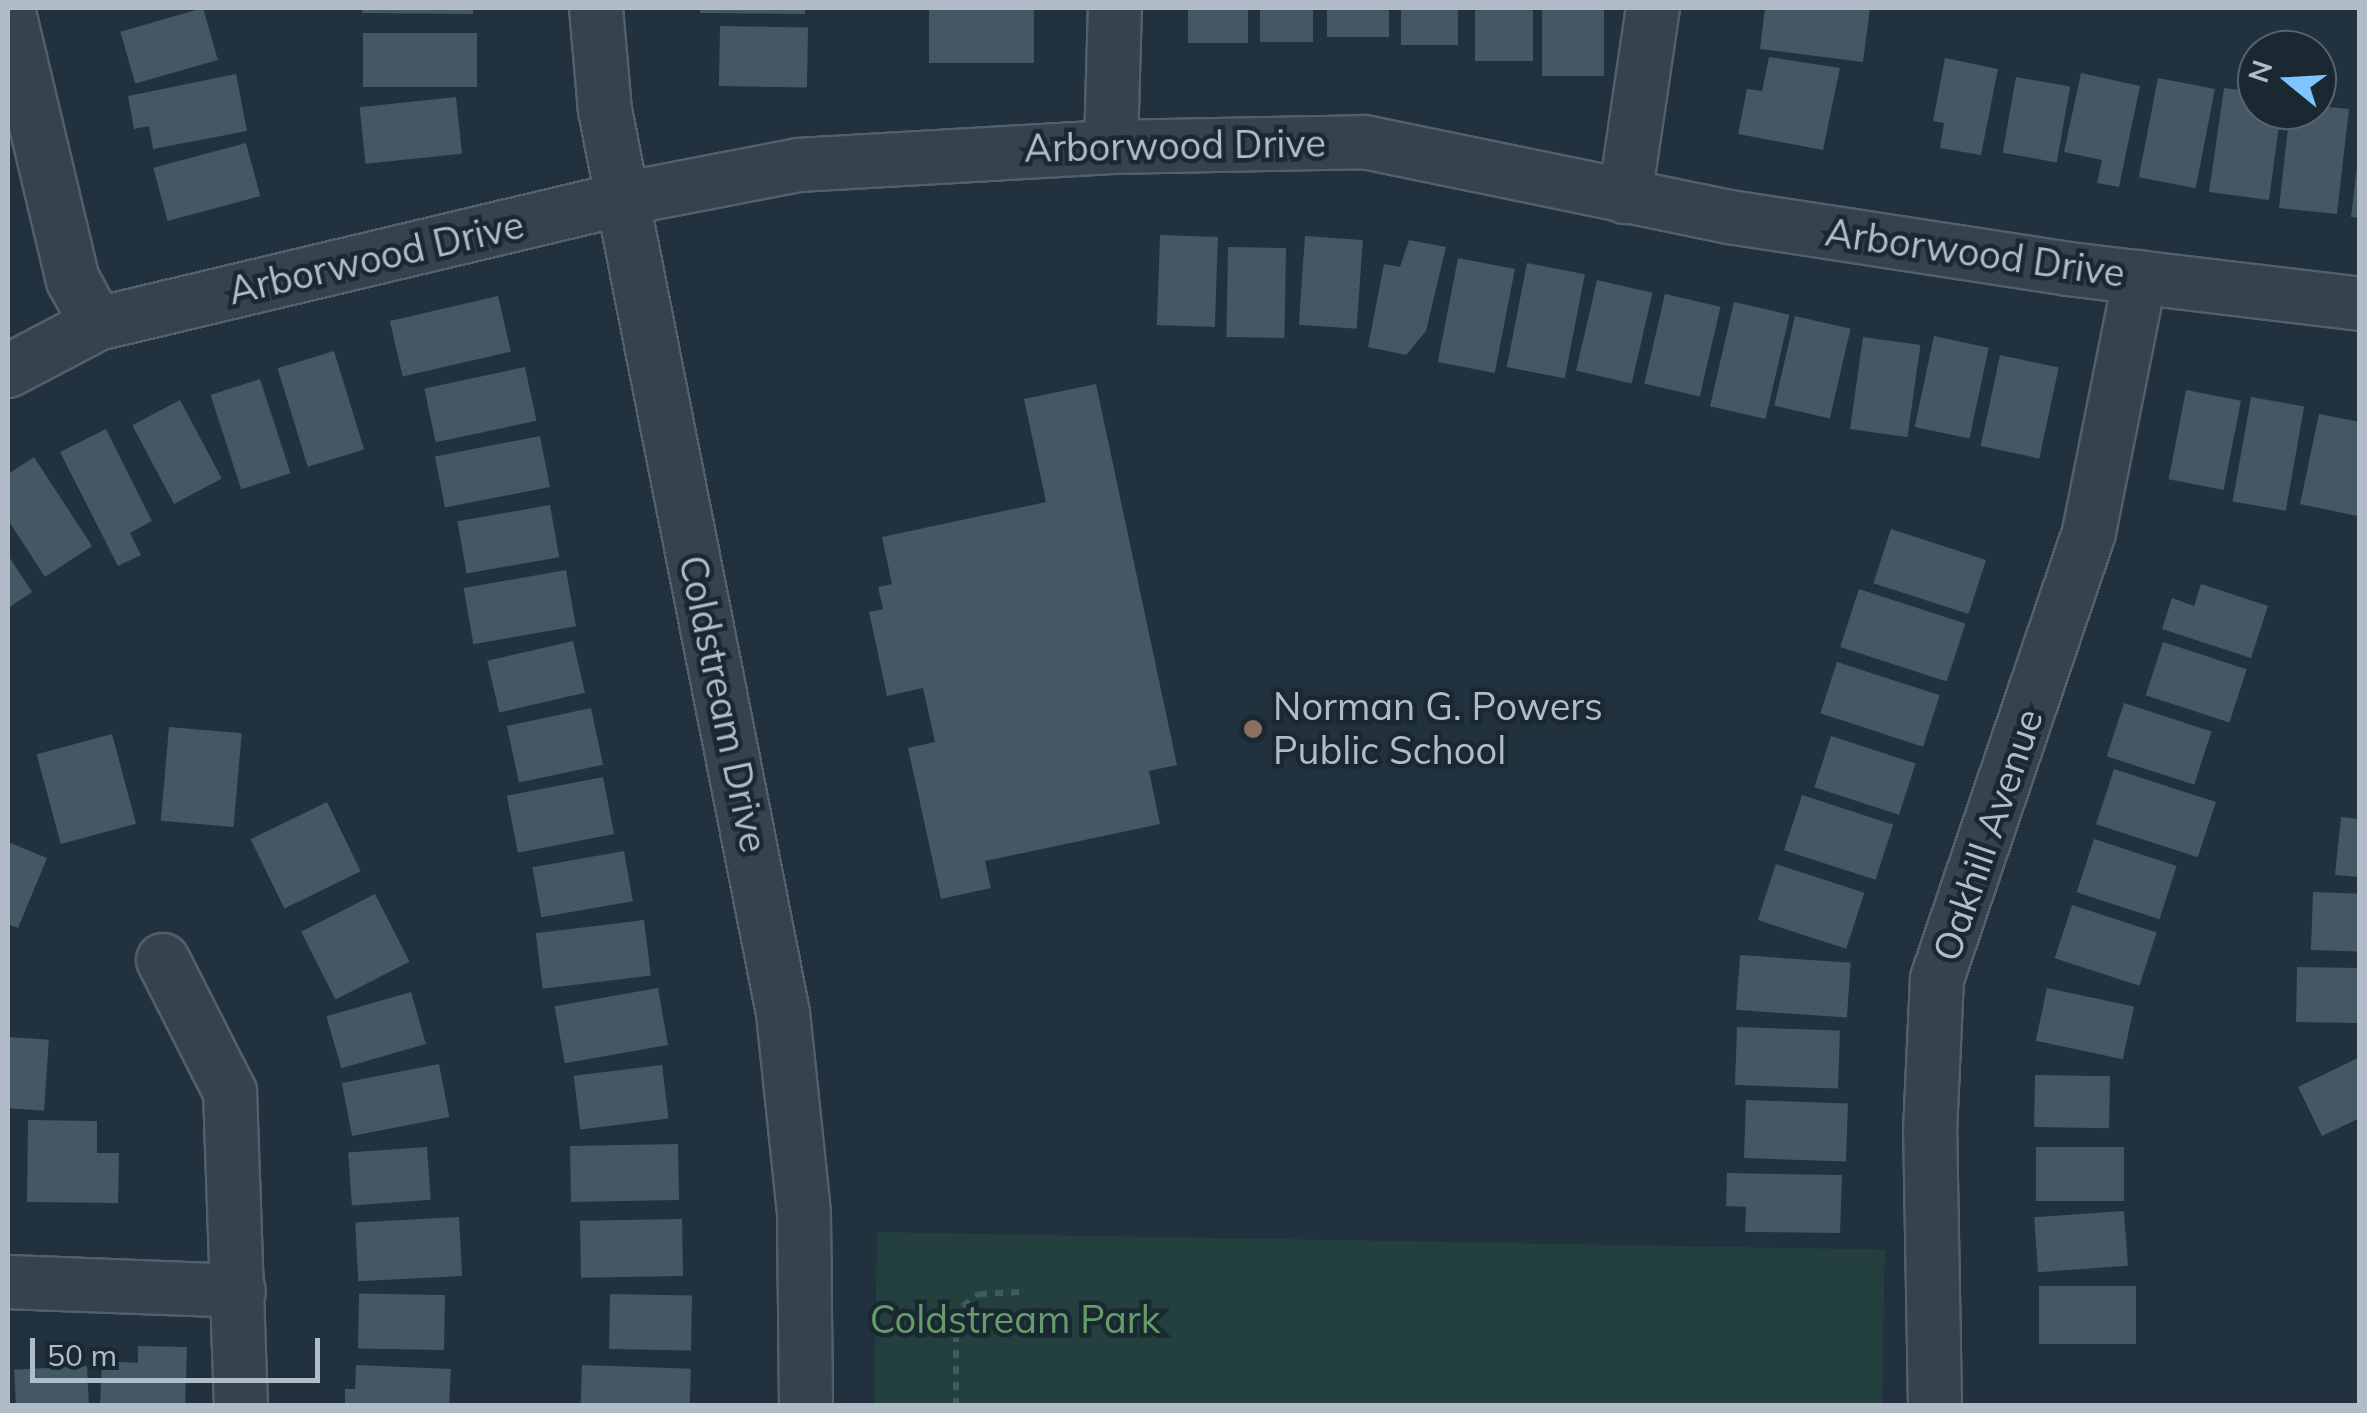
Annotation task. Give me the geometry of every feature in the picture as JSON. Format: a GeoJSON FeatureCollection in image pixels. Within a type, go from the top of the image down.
{"type":"FeatureCollection","features":[{"type":"Feature","properties":{"kind":"street"},"geometry":{"type":"LineString","coordinates":[[8,8],[73,280],[96,324]]}},
{"type":"Feature","properties":{"kind":"street","name":"Coldstream Drive"},"geometry":{"type":"LineString","coordinates":[[596,8],[605,110],[783,1013],[804,1214],[806,1406]]}},
{"type":"Feature","properties":{"kind":"street"},"geometry":{"type":"LineString","coordinates":[[1111,147],[1115,8]]}},
{"type":"Feature","properties":{"kind":"street"},"geometry":{"type":"LineString","coordinates":[[1625,197],[1652,8]]}},
{"type":"Feature","properties":{"kind":"street","name":"Arborwood Drive"},"geometry":{"type":"LineString","coordinates":[[8,370],[96,324],[622,200],[798,165],[1111,147],[1364,142],[1625,197],[2140,277],[2360,304]]}},
{"type":"Feature","properties":{"kind":"street","name":"Oakhill Avenue"},"geometry":{"type":"LineString","coordinates":[[1935,1406],[1930,1132],[1937,979],[2089,532],[2140,277]]}},
{"type":"Feature","properties":{"kind":"street"},"geometry":{"type":"LineString","coordinates":[[163,960],[230,1092],[241,1406]]}},
{"type":"Feature","properties":{"kind":"street"},"geometry":{"type":"LineString","coordinates":[[8,1282],[239,1290]]}},
{"type":"Feature","properties":{"kind":"path"},"geometry":{"type":"LineString","coordinates":[[956,1406],[956,1321],[963,1306],[979,1294],[1024,1292]]}},
{"type":"Feature","properties":{"kind":"green space","name":"Coldstream Park"},"geometry":{"type":"Polygon","coordinates":[[[877,1232],[1885,1250],[1882,1406],[874,1405],[877,1232]]]}},
{"type":"Feature","properties":{"kind":"building"},"geometry":{"type":"Polygon","coordinates":[[[203,8],[218,60],[135,84],[120,32],[203,8]]]}},
{"type":"Feature","properties":{"kind":"building"},"geometry":{"type":"Polygon","coordinates":[[[362,8],[473,8],[473,14],[362,13],[362,8]]]}},
{"type":"Feature","properties":{"kind":"building"},"geometry":{"type":"Polygon","coordinates":[[[700,8],[805,8],[805,14],[700,13],[700,8]]]}},
{"type":"Feature","properties":{"kind":"building"},"geometry":{"type":"Polygon","coordinates":[[[929,8],[1034,8],[1034,63],[929,63],[929,8]]]}},
{"type":"Feature","properties":{"kind":"building"},"geometry":{"type":"Polygon","coordinates":[[[1188,8],[1248,8],[1248,43],[1188,43],[1188,8]]]}},
{"type":"Feature","properties":{"kind":"building"},"geometry":{"type":"Polygon","coordinates":[[[1260,8],[1313,8],[1313,42],[1260,42],[1260,8]]]}},
{"type":"Feature","properties":{"kind":"building"},"geometry":{"type":"Polygon","coordinates":[[[1327,8],[1389,8],[1389,37],[1327,37],[1327,8]]]}},
{"type":"Feature","properties":{"kind":"building"},"geometry":{"type":"Polygon","coordinates":[[[1401,8],[1458,8],[1458,45],[1401,45],[1401,8]]]}},
{"type":"Feature","properties":{"kind":"building"},"geometry":{"type":"Polygon","coordinates":[[[1475,8],[1533,8],[1533,61],[1475,61],[1475,8]]]}},
{"type":"Feature","properties":{"kind":"building"},"geometry":{"type":"Polygon","coordinates":[[[1542,8],[1604,8],[1604,76],[1542,76],[1542,8]]]}},
{"type":"Feature","properties":{"kind":"building"},"geometry":{"type":"Polygon","coordinates":[[[1765,8],[1870,8],[1863,62],[1760,49],[1765,8]]]}},
{"type":"Feature","properties":{"kind":"building"},"geometry":{"type":"Polygon","coordinates":[[[720,26],[808,28],[807,88],[719,86],[720,26]]]}},
{"type":"Feature","properties":{"kind":"building"},"geometry":{"type":"Polygon","coordinates":[[[363,33],[477,33],[477,87],[363,87],[363,33]]]}},
{"type":"Feature","properties":{"kind":"building"},"geometry":{"type":"Polygon","coordinates":[[[1769,57],[1840,68],[1823,150],[1738,134],[1747,89],[1762,91],[1769,57]]]}},
{"type":"Feature","properties":{"kind":"building"},"geometry":{"type":"Polygon","coordinates":[[[1945,58],[1998,69],[1981,155],[1940,148],[1944,123],[1933,121],[1945,58]]]}},
{"type":"Feature","properties":{"kind":"building"},"geometry":{"type":"Polygon","coordinates":[[[2081,73],[2140,86],[2119,187],[2097,183],[2102,160],[2064,152],[2081,73]]]}},
{"type":"Feature","properties":{"kind":"building"},"geometry":{"type":"Polygon","coordinates":[[[236,74],[247,131],[153,149],[149,126],[134,129],[128,96],[236,74]]]}},
{"type":"Feature","properties":{"kind":"building"},"geometry":{"type":"Polygon","coordinates":[[[2016,77],[2070,87],[2057,162],[2003,153],[2016,77]]]}},
{"type":"Feature","properties":{"kind":"building"},"geometry":{"type":"Polygon","coordinates":[[[2158,78],[2215,89],[2196,188],[2139,177],[2158,78]]]}},
{"type":"Feature","properties":{"kind":"building"},"geometry":{"type":"Polygon","coordinates":[[[2224,88],[2237,90],[2237,130],[2278,130],[2269,200],[2209,192],[2224,88]]]}},
{"type":"Feature","properties":{"kind":"building"},"geometry":{"type":"Polygon","coordinates":[[[456,97],[462,154],[365,164],[360,107],[456,97]]]}},
{"type":"Feature","properties":{"kind":"building"},"geometry":{"type":"Polygon","coordinates":[[[2337,108],[2349,109],[2337,214],[2279,208],[2288,130],[2337,130],[2337,108]]]}},
{"type":"Feature","properties":{"kind":"building"},"geometry":{"type":"Polygon","coordinates":[[[246,143],[260,196],[168,221],[153,168],[246,143]]]}},
{"type":"Feature","properties":{"kind":"building"},"geometry":{"type":"Polygon","coordinates":[[[2360,167],[2360,218],[2351,217],[2360,167]]]}},
{"type":"Feature","properties":{"kind":"building"},"geometry":{"type":"Polygon","coordinates":[[[1160,235],[1218,237],[1215,327],[1157,325],[1160,235]]]}},
{"type":"Feature","properties":{"kind":"building"},"geometry":{"type":"Polygon","coordinates":[[[1305,236],[1363,240],[1357,329],[1299,325],[1305,236]]]}},
{"type":"Feature","properties":{"kind":"building"},"geometry":{"type":"Polygon","coordinates":[[[1409,240],[1446,247],[1426,331],[1406,355],[1368,347],[1384,264],[1400,267],[1409,240]]]}},
{"type":"Feature","properties":{"kind":"building"},"geometry":{"type":"Polygon","coordinates":[[[1228,247],[1286,248],[1284,338],[1226,337],[1228,247]]]}},
{"type":"Feature","properties":{"kind":"building"},"geometry":{"type":"Polygon","coordinates":[[[1458,258],[1515,269],[1495,373],[1438,362],[1458,258]]]}},
{"type":"Feature","properties":{"kind":"building"},"geometry":{"type":"Polygon","coordinates":[[[1527,263],[1585,274],[1565,378],[1507,367],[1527,263]]]}},
{"type":"Feature","properties":{"kind":"building"},"geometry":{"type":"Polygon","coordinates":[[[1597,280],[1653,293],[1632,383],[1576,371],[1597,280]]]}},
{"type":"Feature","properties":{"kind":"building"},"geometry":{"type":"Polygon","coordinates":[[[1665,294],[1721,307],[1700,396],[1644,384],[1665,294]]]}},
{"type":"Feature","properties":{"kind":"building"},"geometry":{"type":"Polygon","coordinates":[[[498,296],[511,352],[403,377],[390,321],[498,296]]]}},
{"type":"Feature","properties":{"kind":"building"},"geometry":{"type":"Polygon","coordinates":[[[1734,302],[1790,315],[1765,419],[1710,406],[1734,302]]]}},
{"type":"Feature","properties":{"kind":"building"},"geometry":{"type":"Polygon","coordinates":[[[1795,316],[1851,329],[1830,418],[1774,406],[1795,316]]]}},
{"type":"Feature","properties":{"kind":"building"},"geometry":{"type":"Polygon","coordinates":[[[1934,336],[1989,348],[1969,439],[1915,427],[1934,336]]]}},
{"type":"Feature","properties":{"kind":"building"},"geometry":{"type":"Polygon","coordinates":[[[1863,337],[1920,345],[1907,437],[1850,429],[1863,337]]]}},
{"type":"Feature","properties":{"kind":"building"},"geometry":{"type":"Polygon","coordinates":[[[334,351],[364,449],[308,467],[278,368],[334,351]]]}},
{"type":"Feature","properties":{"kind":"building"},"geometry":{"type":"Polygon","coordinates":[[[2000,355],[2059,367],[2039,458],[1981,446],[2000,355]]]}},
{"type":"Feature","properties":{"kind":"building"},"geometry":{"type":"Polygon","coordinates":[[[525,367],[536,421],[436,442],[424,388],[525,367]]]}},
{"type":"Feature","properties":{"kind":"building"},"geometry":{"type":"Polygon","coordinates":[[[260,379],[291,473],[241,489],[211,395],[260,379]]]}},
{"type":"Feature","properties":{"kind":"building"},"geometry":{"type":"Polygon","coordinates":[[[1096,384],[1177,765],[1149,771],[1160,824],[985,861],[991,888],[941,899],[908,748],[935,742],[923,688],[887,696],[869,612],[883,609],[878,587],[892,584],[882,537],[1046,502],[1024,399],[1096,384]]]}},
{"type":"Feature","properties":{"kind":"building"},"geometry":{"type":"Polygon","coordinates":[[[2186,390],[2241,401],[2224,490],[2169,479],[2186,390]]]}},
{"type":"Feature","properties":{"kind":"building"},"geometry":{"type":"Polygon","coordinates":[[[2251,397],[2304,406],[2286,511],[2233,501],[2251,397]]]}},
{"type":"Feature","properties":{"kind":"building"},"geometry":{"type":"Polygon","coordinates":[[[180,400],[222,479],[174,504],[132,425],[180,400]]]}},
{"type":"Feature","properties":{"kind":"building"},"geometry":{"type":"Polygon","coordinates":[[[2319,414],[2360,422],[2357,516],[2300,504],[2319,414]]]}},
{"type":"Feature","properties":{"kind":"building"},"geometry":{"type":"Polygon","coordinates":[[[106,429],[152,521],[130,533],[141,555],[118,566],[60,452],[106,429]]]}},
{"type":"Feature","properties":{"kind":"building"},"geometry":{"type":"Polygon","coordinates":[[[540,436],[550,487],[445,507],[435,456],[540,436]]]}},
{"type":"Feature","properties":{"kind":"building"},"geometry":{"type":"Polygon","coordinates":[[[34,457],[92,546],[45,577],[8,520],[8,474],[34,457]]]}},
{"type":"Feature","properties":{"kind":"building"},"geometry":{"type":"Polygon","coordinates":[[[550,505],[559,557],[467,574],[457,521],[550,505]]]}},
{"type":"Feature","properties":{"kind":"building"},"geometry":{"type":"Polygon","coordinates":[[[1891,529],[1986,560],[1968,614],[1873,583],[1891,529]]]}},
{"type":"Feature","properties":{"kind":"building"},"geometry":{"type":"Polygon","coordinates":[[[8,555],[32,592],[8,608],[8,555]]]}},
{"type":"Feature","properties":{"kind":"building"},"geometry":{"type":"Polygon","coordinates":[[[566,570],[576,626],[473,644],[464,588],[566,570]]]}},
{"type":"Feature","properties":{"kind":"building"},"geometry":{"type":"Polygon","coordinates":[[[2201,584],[2268,606],[2251,658],[2162,629],[2172,598],[2194,606],[2201,584]]]}},
{"type":"Feature","properties":{"kind":"building"},"geometry":{"type":"Polygon","coordinates":[[[1859,589],[1966,624],[1947,682],[1840,647],[1859,589]]]}},
{"type":"Feature","properties":{"kind":"building"},"geometry":{"type":"Polygon","coordinates":[[[573,641],[585,693],[499,712],[487,661],[573,641]]]}},
{"type":"Feature","properties":{"kind":"building"},"geometry":{"type":"Polygon","coordinates":[[[2163,642],[2247,669],[2229,722],[2146,695],[2163,642]]]}},
{"type":"Feature","properties":{"kind":"building"},"geometry":{"type":"Polygon","coordinates":[[[1837,662],[1940,695],[1923,747],[1820,713],[1837,662]]]}},
{"type":"Feature","properties":{"kind":"building"},"geometry":{"type":"Polygon","coordinates":[[[2124,703],[2211,731],[2194,785],[2107,756],[2124,703]]]}},
{"type":"Feature","properties":{"kind":"building"},"geometry":{"type":"Polygon","coordinates":[[[591,708],[603,765],[519,783],[507,726],[591,708]]]}},
{"type":"Feature","properties":{"kind":"building"},"geometry":{"type":"Polygon","coordinates":[[[169,727],[242,733],[234,827],[161,821],[169,727]]]}},
{"type":"Feature","properties":{"kind":"building"},"geometry":{"type":"Polygon","coordinates":[[[112,734],[136,824],[61,844],[37,754],[112,734]]]}},
{"type":"Feature","properties":{"kind":"building"},"geometry":{"type":"Polygon","coordinates":[[[1831,736],[1916,764],[1899,815],[1814,787],[1831,736]]]}},
{"type":"Feature","properties":{"kind":"building"},"geometry":{"type":"Polygon","coordinates":[[[2114,769],[2216,802],[2198,857],[2096,824],[2114,769]]]}},
{"type":"Feature","properties":{"kind":"building"},"geometry":{"type":"Polygon","coordinates":[[[603,777],[614,834],[518,853],[507,796],[603,777]]]}},
{"type":"Feature","properties":{"kind":"building"},"geometry":{"type":"Polygon","coordinates":[[[1802,795],[1893,825],[1875,880],[1784,850],[1802,795]]]}},
{"type":"Feature","properties":{"kind":"building"},"geometry":{"type":"Polygon","coordinates":[[[327,802],[361,871],[284,908],[251,839],[327,802]]]}},
{"type":"Feature","properties":{"kind":"building"},"geometry":{"type":"Polygon","coordinates":[[[2341,817],[2360,819],[2360,877],[2335,875],[2341,817]]]}},
{"type":"Feature","properties":{"kind":"building"},"geometry":{"type":"Polygon","coordinates":[[[2094,839],[2177,866],[2159,919],[2077,892],[2094,839]]]}},
{"type":"Feature","properties":{"kind":"building"},"geometry":{"type":"Polygon","coordinates":[[[8,842],[47,858],[18,928],[8,924],[8,842]]]}},
{"type":"Feature","properties":{"kind":"building"},"geometry":{"type":"Polygon","coordinates":[[[624,851],[633,901],[541,917],[532,867],[624,851]]]}},
{"type":"Feature","properties":{"kind":"building"},"geometry":{"type":"Polygon","coordinates":[[[1776,864],[1864,893],[1846,949],[1758,920],[1776,864]]]}},
{"type":"Feature","properties":{"kind":"building"},"geometry":{"type":"Polygon","coordinates":[[[2313,892],[2360,894],[2358,952],[2311,950],[2313,892]]]}},
{"type":"Feature","properties":{"kind":"building"},"geometry":{"type":"Polygon","coordinates":[[[375,894],[410,962],[336,999],[301,932],[375,894]]]}},
{"type":"Feature","properties":{"kind":"building"},"geometry":{"type":"Polygon","coordinates":[[[2072,905],[2157,933],[2139,986],[2055,958],[2072,905]]]}},
{"type":"Feature","properties":{"kind":"building"},"geometry":{"type":"Polygon","coordinates":[[[644,920],[651,976],[543,989],[536,933],[644,920]]]}},
{"type":"Feature","properties":{"kind":"building"},"geometry":{"type":"Polygon","coordinates":[[[1740,955],[1851,963],[1847,1018],[1736,1010],[1740,955]]]}},
{"type":"Feature","properties":{"kind":"building"},"geometry":{"type":"Polygon","coordinates":[[[2297,967],[2360,968],[2359,1023],[2296,1022],[2297,967]]]}},
{"type":"Feature","properties":{"kind":"building"},"geometry":{"type":"Polygon","coordinates":[[[658,988],[668,1045],[565,1063],[555,1006],[658,988]]]}},
{"type":"Feature","properties":{"kind":"building"},"geometry":{"type":"Polygon","coordinates":[[[2047,988],[2134,1007],[2123,1059],[2036,1041],[2047,988]]]}},
{"type":"Feature","properties":{"kind":"building"},"geometry":{"type":"Polygon","coordinates":[[[411,992],[426,1044],[341,1068],[326,1016],[411,992]]]}},
{"type":"Feature","properties":{"kind":"building"},"geometry":{"type":"Polygon","coordinates":[[[1737,1027],[1840,1031],[1838,1089],[1735,1085],[1737,1027]]]}},
{"type":"Feature","properties":{"kind":"building"},"geometry":{"type":"Polygon","coordinates":[[[8,1037],[49,1040],[44,1111],[8,1108],[8,1037]]]}},
{"type":"Feature","properties":{"kind":"building"},"geometry":{"type":"Polygon","coordinates":[[[2360,1057],[2360,1118],[2322,1136],[2298,1087],[2360,1057]]]}},
{"type":"Feature","properties":{"kind":"building"},"geometry":{"type":"Polygon","coordinates":[[[439,1064],[449,1117],[352,1136],[342,1083],[439,1064]]]}},
{"type":"Feature","properties":{"kind":"building"},"geometry":{"type":"Polygon","coordinates":[[[662,1065],[669,1119],[580,1129],[574,1076],[662,1065]]]}},
{"type":"Feature","properties":{"kind":"building"},"geometry":{"type":"Polygon","coordinates":[[[2035,1075],[2110,1076],[2109,1128],[2034,1127],[2035,1075]]]}},
{"type":"Feature","properties":{"kind":"building"},"geometry":{"type":"Polygon","coordinates":[[[1746,1100],[1848,1104],[1846,1162],[1744,1158],[1746,1100]]]}},
{"type":"Feature","properties":{"kind":"building"},"geometry":{"type":"Polygon","coordinates":[[[28,1120],[97,1121],[97,1153],[119,1153],[118,1203],[27,1202],[28,1120]]]}},
{"type":"Feature","properties":{"kind":"building"},"geometry":{"type":"Polygon","coordinates":[[[678,1144],[679,1200],[571,1202],[570,1146],[678,1144]]]}},
{"type":"Feature","properties":{"kind":"building"},"geometry":{"type":"Polygon","coordinates":[[[427,1147],[431,1200],[352,1205],[348,1153],[427,1147]]]}},
{"type":"Feature","properties":{"kind":"building"},"geometry":{"type":"Polygon","coordinates":[[[2036,1147],[2124,1147],[2124,1201],[2036,1201],[2036,1147]]]}},
{"type":"Feature","properties":{"kind":"building"},"geometry":{"type":"Polygon","coordinates":[[[1727,1173],[1842,1175],[1840,1233],[1745,1232],[1746,1207],[1726,1206],[1727,1173]]]}},
{"type":"Feature","properties":{"kind":"building"},"geometry":{"type":"Polygon","coordinates":[[[2124,1211],[2128,1266],[2038,1272],[2034,1217],[2124,1211]]]}},
{"type":"Feature","properties":{"kind":"building"},"geometry":{"type":"Polygon","coordinates":[[[459,1217],[462,1276],[358,1281],[355,1222],[459,1217]]]}},
{"type":"Feature","properties":{"kind":"building"},"geometry":{"type":"Polygon","coordinates":[[[682,1219],[683,1276],[581,1278],[580,1221],[682,1219]]]}},
{"type":"Feature","properties":{"kind":"building"},"geometry":{"type":"Polygon","coordinates":[[[2039,1286],[2136,1286],[2136,1344],[2039,1344],[2039,1286]]]}},
{"type":"Feature","properties":{"kind":"building"},"geometry":{"type":"Polygon","coordinates":[[[359,1293],[445,1295],[444,1350],[358,1348],[359,1293]]]}},
{"type":"Feature","properties":{"kind":"building"},"geometry":{"type":"Polygon","coordinates":[[[610,1294],[692,1295],[691,1350],[609,1349],[610,1294]]]}},
{"type":"Feature","properties":{"kind":"building"},"geometry":{"type":"Polygon","coordinates":[[[138,1346],[187,1347],[185,1406],[100,1406],[102,1361],[138,1363],[138,1346]]]}},
{"type":"Feature","properties":{"kind":"building"},"geometry":{"type":"Polygon","coordinates":[[[356,1365],[451,1369],[449,1406],[345,1406],[345,1389],[355,1389],[356,1365]]]}},
{"type":"Feature","properties":{"kind":"building"},"geometry":{"type":"Polygon","coordinates":[[[582,1365],[691,1369],[690,1406],[581,1406],[582,1365]]]}},
{"type":"Feature","properties":{"kind":"building"},"geometry":{"type":"Polygon","coordinates":[[[87,1366],[89,1406],[16,1406],[14,1370],[87,1366]]]}},
{"type":"Feature","properties":{"kind":"place","name":"Norman G. Powers Public School"},"geometry":{"type":"Point","coordinates":[1253,729]}}]}
